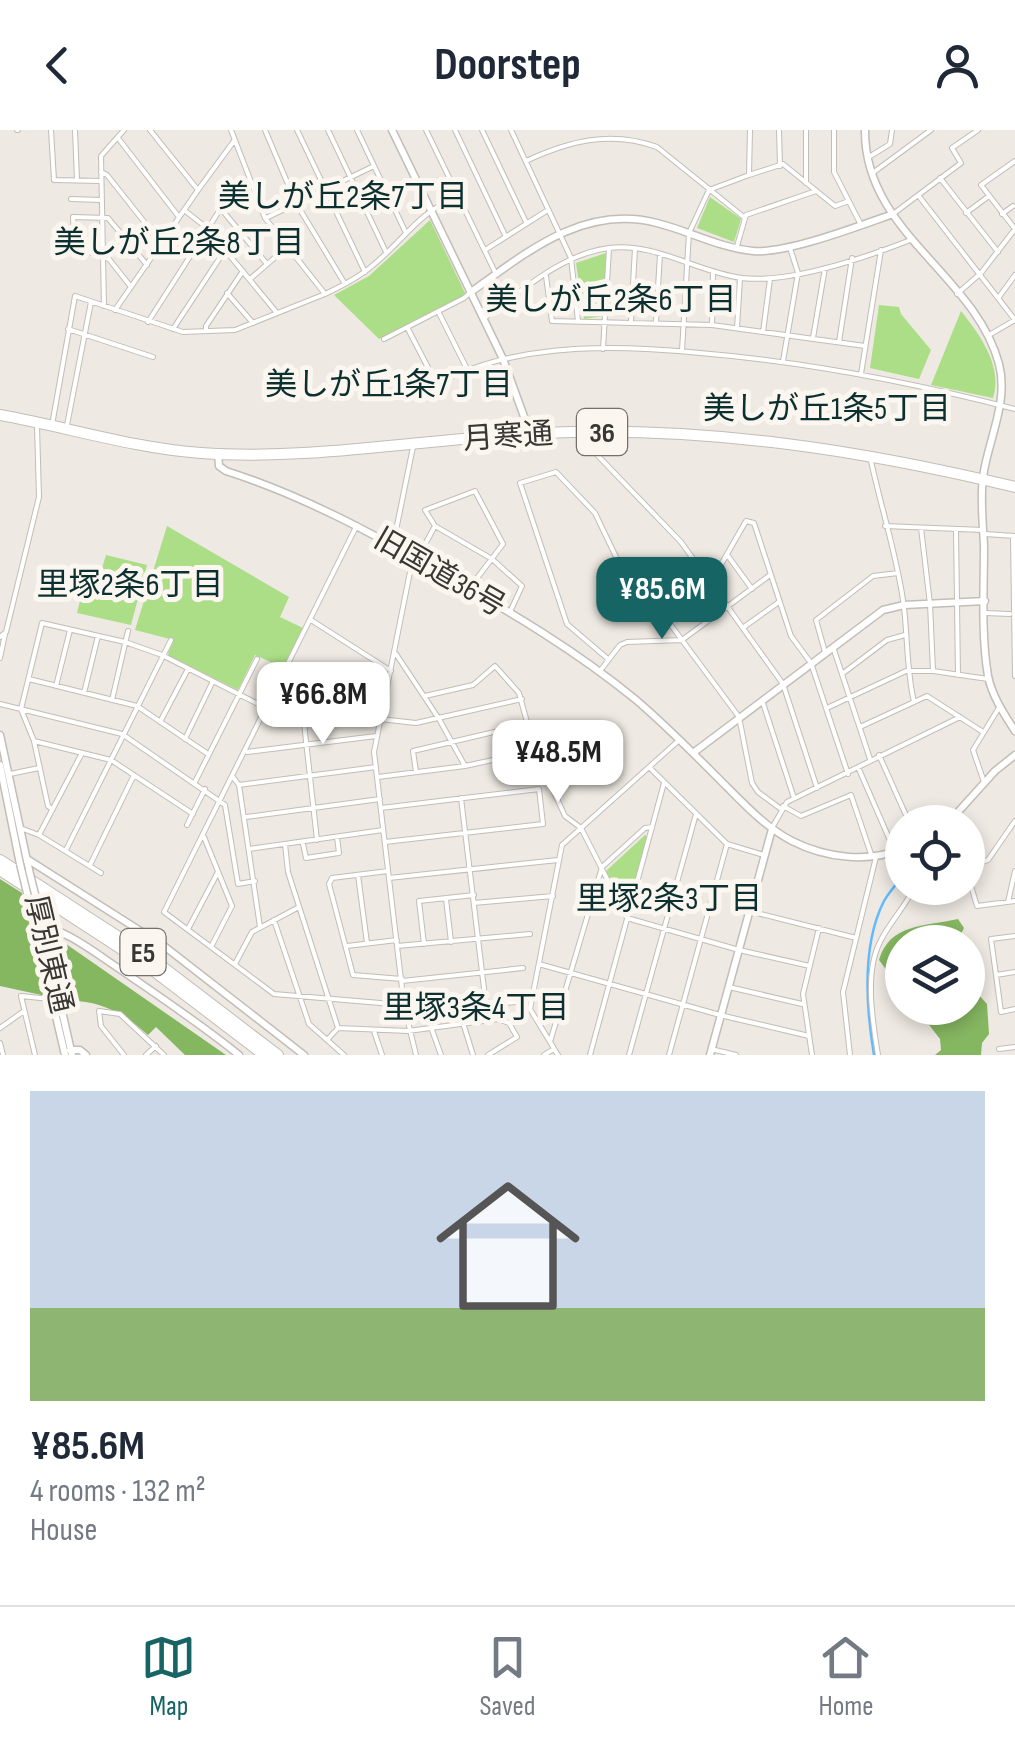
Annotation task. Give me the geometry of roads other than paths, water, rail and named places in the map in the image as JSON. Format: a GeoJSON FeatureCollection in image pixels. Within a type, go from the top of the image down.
{"type":"FeatureCollection","features":[{"type":"Feature","properties":{"kind":"highway","name":"月寒通"},"geometry":{"type":"LineString","coordinates":[[0,414],[140,444],[218,453],[288,452],[530,434],[681,432],[766,439],[870,455],[1015,487]]}},
{"type":"Feature","properties":{"kind":"highway","name":"E5"},"geometry":{"type":"LineString","coordinates":[[0,860],[151,958],[278,1055]]}},
{"type":"Feature","properties":{"kind":"highway","name":"E5"},"geometry":{"type":"LineString","coordinates":[[0,870],[146,965],[264,1055]]}},
{"type":"Feature","properties":{"kind":"street"},"geometry":{"type":"LineString","coordinates":[[51,130],[54,180],[101,181]]}},
{"type":"Feature","properties":{"kind":"street"},"geometry":{"type":"LineString","coordinates":[[75,130],[78,180]]}},
{"type":"Feature","properties":{"kind":"street"},"geometry":{"type":"LineString","coordinates":[[104,306],[101,156],[124,130]]}},
{"type":"Feature","properties":{"kind":"street"},"geometry":{"type":"LineString","coordinates":[[150,130],[198,190]]}},
{"type":"Feature","properties":{"kind":"street"},"geometry":{"type":"LineString","coordinates":[[231,130],[266,218],[324,294]]}},
{"type":"Feature","properties":{"kind":"street"},"geometry":{"type":"LineString","coordinates":[[265,130],[296,203],[345,284]]}},
{"type":"Feature","properties":{"kind":"street"},"geometry":{"type":"LineString","coordinates":[[298,130],[365,272]]}},
{"type":"Feature","properties":{"kind":"street"},"geometry":{"type":"LineString","coordinates":[[328,130],[386,252]]}},
{"type":"Feature","properties":{"kind":"street"},"geometry":{"type":"LineString","coordinates":[[357,130],[406,232]]}},
{"type":"Feature","properties":{"kind":"street"},"geometry":{"type":"LineString","coordinates":[[392,130],[504,359],[530,434]]}},
{"type":"Feature","properties":{"kind":"street"},"geometry":{"type":"LineString","coordinates":[[426,130],[496,274]]}},
{"type":"Feature","properties":{"kind":"street"},"geometry":{"type":"LineString","coordinates":[[455,130],[505,236]]}},
{"type":"Feature","properties":{"kind":"street"},"geometry":{"type":"LineString","coordinates":[[482,130],[526,222]]}},
{"type":"Feature","properties":{"kind":"street"},"geometry":{"type":"LineString","coordinates":[[511,130],[571,258],[578,321]]}},
{"type":"Feature","properties":{"kind":"street"},"geometry":{"type":"LineString","coordinates":[[624,130],[624,139]]}},
{"type":"Feature","properties":{"kind":"street"},"geometry":{"type":"LineString","coordinates":[[749,175],[750,130]]}},
{"type":"Feature","properties":{"kind":"street"},"geometry":{"type":"LineString","coordinates":[[779,130],[780,166]]}},
{"type":"Feature","properties":{"kind":"street"},"geometry":{"type":"LineString","coordinates":[[806,130],[806,183]]}},
{"type":"Feature","properties":{"kind":"street"},"geometry":{"type":"LineString","coordinates":[[834,130],[834,172],[860,224]]}},
{"type":"Feature","properties":{"kind":"street"},"geometry":{"type":"LineString","coordinates":[[866,130],[870,175],[892,214],[989,335],[1000,368],[1000,405],[982,479],[985,614],[988,679],[1014,729]]}},
{"type":"Feature","properties":{"kind":"street"},"geometry":{"type":"LineString","coordinates":[[867,158],[890,144],[892,130]]}},
{"type":"Feature","properties":{"kind":"street"},"geometry":{"type":"LineString","coordinates":[[870,175],[931,130]]}},
{"type":"Feature","properties":{"kind":"street"},"geometry":{"type":"LineString","coordinates":[[384,339],[439,312],[559,232],[615,219],[658,223],[755,252],[790,246],[892,214],[961,163],[952,148],[978,130]]}},
{"type":"Feature","properties":{"kind":"street"},"geometry":{"type":"LineString","coordinates":[[118,137],[179,217]]}},
{"type":"Feature","properties":{"kind":"street"},"geometry":{"type":"LineString","coordinates":[[526,161],[578,139],[640,140],[657,147],[745,218]]}},
{"type":"Feature","properties":{"kind":"street"},"geometry":{"type":"LineString","coordinates":[[116,310],[234,140]]}},
{"type":"Feature","properties":{"kind":"street"},"geometry":{"type":"LineString","coordinates":[[957,294],[982,273],[1015,229],[981,185],[1015,161]]}},
{"type":"Feature","properties":{"kind":"street"},"geometry":{"type":"LineString","coordinates":[[682,351],[689,233],[709,190],[783,164],[834,206],[849,200]]}},
{"type":"Feature","properties":{"kind":"street"},"geometry":{"type":"LineString","coordinates":[[266,218],[374,166]]}},
{"type":"Feature","properties":{"kind":"street"},"geometry":{"type":"LineString","coordinates":[[101,172],[108,174],[161,243]]}},
{"type":"Feature","properties":{"kind":"street"},"geometry":{"type":"LineString","coordinates":[[940,178],[998,252]]}},
{"type":"Feature","properties":{"kind":"street"},"geometry":{"type":"LineString","coordinates":[[148,322],[228,197],[249,180]]}},
{"type":"Feature","properties":{"kind":"street"},"geometry":{"type":"LineString","coordinates":[[737,248],[746,215],[816,191]]}},
{"type":"Feature","properties":{"kind":"street"},"geometry":{"type":"LineString","coordinates":[[918,194],[1015,320],[989,335]]}},
{"type":"Feature","properties":{"kind":"street"},"geometry":{"type":"LineString","coordinates":[[52,425],[74,297],[172,330],[235,330],[324,294],[365,272],[430,208],[457,196]]}},
{"type":"Feature","properties":{"kind":"street"},"geometry":{"type":"LineString","coordinates":[[966,213],[988,196]]}},
{"type":"Feature","properties":{"kind":"street"},"geometry":{"type":"LineString","coordinates":[[70,199],[102,200]]}},
{"type":"Feature","properties":{"kind":"street"},"geometry":{"type":"LineString","coordinates":[[1002,214],[1013,206]]}},
{"type":"Feature","properties":{"kind":"street"},"geometry":{"type":"LineString","coordinates":[[221,208],[267,264]]}},
{"type":"Feature","properties":{"kind":"street"},"geometry":{"type":"LineString","coordinates":[[184,210],[207,228],[278,313]]}},
{"type":"Feature","properties":{"kind":"street"},"geometry":{"type":"LineString","coordinates":[[485,250],[548,210]]}},
{"type":"Feature","properties":{"kind":"street"},"geometry":{"type":"LineString","coordinates":[[132,287],[109,258],[74,244],[73,217],[108,218],[146,265]]}},
{"type":"Feature","properties":{"kind":"street"},"geometry":{"type":"LineString","coordinates":[[483,318],[571,258],[609,248],[635,248],[740,278],[770,279],[913,239]]}},
{"type":"Feature","properties":{"kind":"street"},"geometry":{"type":"LineString","coordinates":[[784,361],[798,273],[790,246]]}},
{"type":"Feature","properties":{"kind":"street"},"geometry":{"type":"LineString","coordinates":[[250,279],[287,247]]}},
{"type":"Feature","properties":{"kind":"street"},"geometry":{"type":"LineString","coordinates":[[602,349],[609,248]]}},
{"type":"Feature","properties":{"kind":"street"},"geometry":{"type":"LineString","coordinates":[[631,321],[635,248]]}},
{"type":"Feature","properties":{"kind":"street"},"geometry":{"type":"LineString","coordinates":[[172,330],[225,250]]}},
{"type":"Feature","properties":{"kind":"street"},"geometry":{"type":"LineString","coordinates":[[861,374],[881,250]]}},
{"type":"Feature","properties":{"kind":"street"},"geometry":{"type":"LineString","coordinates":[[656,322],[660,254]]}},
{"type":"Feature","properties":{"kind":"street"},"geometry":{"type":"LineString","coordinates":[[839,342],[852,258]]}},
{"type":"Feature","properties":{"kind":"street"},"geometry":{"type":"LineString","coordinates":[[813,338],[825,266]]}},
{"type":"Feature","properties":{"kind":"street"},"geometry":{"type":"LineString","coordinates":[[206,331],[243,271]]}},
{"type":"Feature","properties":{"kind":"street"},"geometry":{"type":"LineString","coordinates":[[712,325],[714,271]]}},
{"type":"Feature","properties":{"kind":"street"},"geometry":{"type":"LineString","coordinates":[[546,275],[552,321],[712,325],[866,346]]}},
{"type":"Feature","properties":{"kind":"street"},"geometry":{"type":"LineString","coordinates":[[999,297],[1015,275]]}},
{"type":"Feature","properties":{"kind":"street"},"geometry":{"type":"LineString","coordinates":[[737,328],[740,278]]}},
{"type":"Feature","properties":{"kind":"street"},"geometry":{"type":"LineString","coordinates":[[764,332],[770,279]]}},
{"type":"Feature","properties":{"kind":"street"},"geometry":{"type":"LineString","coordinates":[[227,293],[253,322]]}},
{"type":"Feature","properties":{"kind":"street"},"geometry":{"type":"LineString","coordinates":[[66,428],[91,302]]}},
{"type":"Feature","properties":{"kind":"street"},"geometry":{"type":"LineString","coordinates":[[439,312],[468,371]]}},
{"type":"Feature","properties":{"kind":"street"},"geometry":{"type":"LineString","coordinates":[[407,327],[436,383]]}},
{"type":"Feature","properties":{"kind":"street"},"geometry":{"type":"LineString","coordinates":[[68,330],[154,357]]}},
{"type":"Feature","properties":{"kind":"street"},"geometry":{"type":"LineString","coordinates":[[423,388],[504,359],[558,351],[682,351],[784,361],[861,374],[1015,409]]}},
{"type":"Feature","properties":{"kind":"street"},"geometry":{"type":"LineString","coordinates":[[0,658],[2,636],[39,498],[37,422]]}},
{"type":"Feature","properties":{"kind":"street"},"geometry":{"type":"LineString","coordinates":[[575,432],[646,503],[711,582],[783,684],[817,788]]}},
{"type":"Feature","properties":{"kind":"street"},"geometry":{"type":"LineString","coordinates":[[393,545],[414,442]]}},
{"type":"Feature","properties":{"kind":"street","name":"旧国道36号"},"geometry":{"type":"LineString","coordinates":[[218,453],[219,466],[226,471],[357,525],[510,612],[600,671],[680,740],[772,829],[820,852],[874,857],[885,854]]}},
{"type":"Feature","properties":{"kind":"street"},"geometry":{"type":"LineString","coordinates":[[870,455],[904,605],[906,671],[914,702]]}},
{"type":"Feature","properties":{"kind":"street"},"geometry":{"type":"LineString","coordinates":[[608,659],[567,624],[520,483],[556,472],[595,513],[629,584],[662,613],[739,717],[752,783],[758,792],[801,816],[851,796],[874,857],[843,992],[850,1055]]}},
{"type":"Feature","properties":{"kind":"street"},"geometry":{"type":"LineString","coordinates":[[470,588],[492,558],[503,544],[475,491],[425,510],[435,526],[492,558],[522,586],[510,612]]}},
{"type":"Feature","properties":{"kind":"street"},"geometry":{"type":"LineString","coordinates":[[711,582],[746,521],[754,523],[779,602],[792,636],[810,663],[848,774]]}},
{"type":"Feature","properties":{"kind":"street"},"geometry":{"type":"LineString","coordinates":[[357,525],[164,912],[274,994],[404,1005]]}},
{"type":"Feature","properties":{"kind":"street"},"geometry":{"type":"LineString","coordinates":[[416,1055],[404,1005],[376,767],[376,736],[415,558],[435,526]]}},
{"type":"Feature","properties":{"kind":"street"},"geometry":{"type":"LineString","coordinates":[[885,526],[1014,536],[1015,676]]}},
{"type":"Feature","properties":{"kind":"street"},"geometry":{"type":"LineString","coordinates":[[922,528],[933,671]]}},
{"type":"Feature","properties":{"kind":"street"},"geometry":{"type":"LineString","coordinates":[[956,530],[958,675]]}},
{"type":"Feature","properties":{"kind":"street"},"geometry":{"type":"LineString","coordinates":[[728,556],[752,588]]}},
{"type":"Feature","properties":{"kind":"street"},"geometry":{"type":"LineString","coordinates":[[870,759],[842,674],[816,620],[873,576],[898,573]]}},
{"type":"Feature","properties":{"kind":"street"},"geometry":{"type":"LineString","coordinates":[[600,671],[620,645],[682,640],[770,575]]}},
{"type":"Feature","properties":{"kind":"street"},"geometry":{"type":"LineString","coordinates":[[693,753],[870,617],[904,605],[985,601]]}},
{"type":"Feature","properties":{"kind":"street"},"geometry":{"type":"LineString","coordinates":[[744,627],[779,602]]}},
{"type":"Feature","properties":{"kind":"street"},"geometry":{"type":"LineString","coordinates":[[985,614],[1014,614]]}},
{"type":"Feature","properties":{"kind":"street"},"geometry":{"type":"LineString","coordinates":[[311,620],[391,670]]}},
{"type":"Feature","properties":{"kind":"street"},"geometry":{"type":"LineString","coordinates":[[52,809],[21,709],[42,623],[125,642],[268,706],[304,714],[318,840]]}},
{"type":"Feature","properties":{"kind":"street"},"geometry":{"type":"LineString","coordinates":[[56,686],[70,630]]}},
{"type":"Feature","properties":{"kind":"street"},"geometry":{"type":"LineString","coordinates":[[112,700],[128,631]]}},
{"type":"Feature","properties":{"kind":"street"},"geometry":{"type":"LineString","coordinates":[[842,674],[886,640],[905,635]]}},
{"type":"Feature","properties":{"kind":"street"},"geometry":{"type":"LineString","coordinates":[[84,693],[98,636]]}},
{"type":"Feature","properties":{"kind":"street"},"geometry":{"type":"LineString","coordinates":[[66,850],[171,640]]}},
{"type":"Feature","properties":{"kind":"street"},"geometry":{"type":"LineString","coordinates":[[394,653],[440,719],[465,766]]}},
{"type":"Feature","properties":{"kind":"street"},"geometry":{"type":"LineString","coordinates":[[194,782],[258,659]]}},
{"type":"Feature","properties":{"kind":"street"},"geometry":{"type":"LineString","coordinates":[[425,696],[473,685],[495,666],[522,699],[535,751],[565,816],[581,828],[627,918],[810,966]]}},
{"type":"Feature","properties":{"kind":"street"},"geometry":{"type":"LineString","coordinates":[[160,722],[188,669]]}},
{"type":"Feature","properties":{"kind":"street"},"geometry":{"type":"LineString","coordinates":[[825,709],[906,671],[988,679]]}},
{"type":"Feature","properties":{"kind":"street"},"geometry":{"type":"LineString","coordinates":[[28,679],[137,706],[208,754]]}},
{"type":"Feature","properties":{"kind":"street"},"geometry":{"type":"LineString","coordinates":[[185,738],[213,681]]}},
{"type":"Feature","properties":{"kind":"street"},"geometry":{"type":"LineString","coordinates":[[860,726],[927,696],[984,732]]}},
{"type":"Feature","properties":{"kind":"street"},"geometry":{"type":"LineString","coordinates":[[380,720],[416,723],[522,699]]}},
{"type":"Feature","properties":{"kind":"street"},"geometry":{"type":"LineString","coordinates":[[762,700],[794,798]]}},
{"type":"Feature","properties":{"kind":"street"},"geometry":{"type":"LineString","coordinates":[[0,704],[122,734],[205,789],[225,805],[238,884],[255,882]]}},
{"type":"Feature","properties":{"kind":"street"},"geometry":{"type":"LineString","coordinates":[[984,782],[973,750],[1000,706]]}},
{"type":"Feature","properties":{"kind":"street"},"geometry":{"type":"LineString","coordinates":[[736,1055],[710,1052],[764,854],[782,808],[870,759],[960,717]]}},
{"type":"Feature","properties":{"kind":"street"},"geometry":{"type":"LineString","coordinates":[[416,772],[413,751],[528,724]]}},
{"type":"Feature","properties":{"kind":"street","name":"厚別東通"},"geometry":{"type":"LineString","coordinates":[[0,735],[28,897],[68,1053]]}},
{"type":"Feature","properties":{"kind":"street"},"geometry":{"type":"LineString","coordinates":[[244,752],[376,736]]}},
{"type":"Feature","properties":{"kind":"street"},"geometry":{"type":"LineString","coordinates":[[558,1055],[530,1009],[562,845],[680,740]]}},
{"type":"Feature","properties":{"kind":"street"},"geometry":{"type":"LineString","coordinates":[[34,742],[111,760],[193,814]]}},
{"type":"Feature","properties":{"kind":"street"},"geometry":{"type":"LineString","coordinates":[[378,777],[465,766],[535,751]]}},
{"type":"Feature","properties":{"kind":"street"},"geometry":{"type":"LineString","coordinates":[[39,834],[82,753]]}},
{"type":"Feature","properties":{"kind":"street"},"geometry":{"type":"LineString","coordinates":[[879,755],[901,805]]}},
{"type":"Feature","properties":{"kind":"street"},"geometry":{"type":"LineString","coordinates":[[963,805],[1015,755]]}},
{"type":"Feature","properties":{"kind":"street","name":"厚別東通"},"geometry":{"type":"LineString","coordinates":[[0,765],[5,775]]}},
{"type":"Feature","properties":{"kind":"street"},"geometry":{"type":"LineString","coordinates":[[239,785],[376,767]]}},
{"type":"Feature","properties":{"kind":"street"},"geometry":{"type":"LineString","coordinates":[[649,767],[727,844],[764,854]]}},
{"type":"Feature","properties":{"kind":"street"},"geometry":{"type":"LineString","coordinates":[[858,767],[885,822]]}},
{"type":"Feature","properties":{"kind":"street"},"geometry":{"type":"LineString","coordinates":[[5,775],[39,768]]}},
{"type":"Feature","properties":{"kind":"street"},"geometry":{"type":"LineString","coordinates":[[90,865],[134,775]]}},
{"type":"Feature","properties":{"kind":"street"},"geometry":{"type":"LineString","coordinates":[[232,776],[239,785],[260,927]]}},
{"type":"Feature","properties":{"kind":"street"},"geometry":{"type":"LineString","coordinates":[[590,1055],[664,783]]}},
{"type":"Feature","properties":{"kind":"street"},"geometry":{"type":"LineString","coordinates":[[188,825],[205,789]]}},
{"type":"Feature","properties":{"kind":"street"},"geometry":{"type":"LineString","coordinates":[[381,808],[538,789],[543,824],[384,842]]}},
{"type":"Feature","properties":{"kind":"street"},"geometry":{"type":"LineString","coordinates":[[461,798],[486,1006],[516,1002]]}},
{"type":"Feature","properties":{"kind":"street"},"geometry":{"type":"LineString","coordinates":[[244,818],[380,799]]}},
{"type":"Feature","properties":{"kind":"street"},"geometry":{"type":"LineString","coordinates":[[629,1055],[696,814]]}},
{"type":"Feature","properties":{"kind":"street"},"geometry":{"type":"LineString","coordinates":[[985,861],[1015,821]]}},
{"type":"Feature","properties":{"kind":"street"},"geometry":{"type":"LineString","coordinates":[[550,1042],[602,867],[652,826]]}},
{"type":"Feature","properties":{"kind":"street"},"geometry":{"type":"LineString","coordinates":[[17,829],[39,834],[101,873]]}},
{"type":"Feature","properties":{"kind":"street"},"geometry":{"type":"LineString","coordinates":[[249,849],[383,830]]}},
{"type":"Feature","properties":{"kind":"street"},"geometry":{"type":"LineString","coordinates":[[203,834],[232,906],[211,946]]}},
{"type":"Feature","properties":{"kind":"street"},"geometry":{"type":"LineString","coordinates":[[303,842],[306,858],[339,853],[337,837]]}},
{"type":"Feature","properties":{"kind":"street"},"geometry":{"type":"LineString","coordinates":[[284,844],[298,907],[338,1028]]}},
{"type":"Feature","properties":{"kind":"street"},"geometry":{"type":"LineString","coordinates":[[669,1055],[727,844]]}},
{"type":"Feature","properties":{"kind":"street"},"geometry":{"type":"LineString","coordinates":[[523,968],[402,980],[354,975],[329,884],[332,878],[358,874],[388,875],[560,860]]}},
{"type":"Feature","properties":{"kind":"street"},"geometry":{"type":"LineString","coordinates":[[23,862],[164,946],[304,1055]]}},
{"type":"Feature","properties":{"kind":"street","name":"厚別東通"},"geometry":{"type":"LineString","coordinates":[[23,862],[29,870],[37,902],[38,925]]}},
{"type":"Feature","properties":{"kind":"street"},"geometry":{"type":"LineString","coordinates":[[977,905],[1012,902],[1015,871]]}},
{"type":"Feature","properties":{"kind":"street"},"geometry":{"type":"LineString","coordinates":[[188,930],[218,872]]}},
{"type":"Feature","properties":{"kind":"street"},"geometry":{"type":"LineString","coordinates":[[358,874],[367,943]]}},
{"type":"Feature","properties":{"kind":"street"},"geometry":{"type":"LineString","coordinates":[[424,944],[419,902],[474,896]]}},
{"type":"Feature","properties":{"kind":"street"},"geometry":{"type":"LineString","coordinates":[[474,903],[553,896]]}},
{"type":"Feature","properties":{"kind":"street"},"geometry":{"type":"LineString","coordinates":[[446,899],[451,942]]}},
{"type":"Feature","properties":{"kind":"street"},"geometry":{"type":"LineString","coordinates":[[878,1055],[871,1006],[875,956],[903,905]]}},
{"type":"Feature","properties":{"kind":"street"},"geometry":{"type":"LineString","coordinates":[[236,964],[252,932],[298,907]]}},
{"type":"Feature","properties":{"kind":"street"},"geometry":{"type":"LineString","coordinates":[[749,910],[856,938]]}},
{"type":"Feature","properties":{"kind":"street"},"geometry":{"type":"LineString","coordinates":[[274,920],[308,1024],[344,1055]]}},
{"type":"Feature","properties":{"kind":"street"},"geometry":{"type":"LineString","coordinates":[[38,925],[54,928],[88,948],[239,1055]]}},
{"type":"Feature","properties":{"kind":"street"},"geometry":{"type":"LineString","coordinates":[[812,1055],[803,994],[820,928]]}},
{"type":"Feature","properties":{"kind":"street"},"geometry":{"type":"LineString","coordinates":[[346,946],[424,944],[530,934]]}},
{"type":"Feature","properties":{"kind":"street"},"geometry":{"type":"LineString","coordinates":[[1015,936],[991,939],[1001,1012],[1015,1010]]}},
{"type":"Feature","properties":{"kind":"street"},"geometry":{"type":"LineString","coordinates":[[539,964],[720,1016],[809,1036]]}},
{"type":"Feature","properties":{"kind":"street"},"geometry":{"type":"LineString","coordinates":[[996,975],[1015,972]]}},
{"type":"Feature","properties":{"kind":"street"},"geometry":{"type":"LineString","coordinates":[[729,986],[804,1004]]}},
{"type":"Feature","properties":{"kind":"street"},"geometry":{"type":"LineString","coordinates":[[34,1055],[21,996],[56,999]]}},
{"type":"Feature","properties":{"kind":"street"},"geometry":{"type":"LineString","coordinates":[[0,1028],[24,1010]]}},
{"type":"Feature","properties":{"kind":"street"},"geometry":{"type":"LineString","coordinates":[[124,1055],[101,1026],[99,1011],[120,1014],[164,1055]]}},
{"type":"Feature","properties":{"kind":"street"},"geometry":{"type":"LineString","coordinates":[[338,1028],[408,1032],[498,1019],[509,1022],[517,1037],[488,1055]]}},
{"type":"Feature","properties":{"kind":"street"},"geometry":{"type":"LineString","coordinates":[[463,1025],[473,1055]]}},
{"type":"Feature","properties":{"kind":"street"},"geometry":{"type":"LineString","coordinates":[[328,1040],[338,1028]]}},
{"type":"Feature","properties":{"kind":"street"},"geometry":{"type":"LineString","coordinates":[[373,1030],[382,1055]]}},
{"type":"Feature","properties":{"kind":"street"},"geometry":{"type":"LineString","coordinates":[[432,1030],[441,1055]]}},
{"type":"Feature","properties":{"kind":"street"},"geometry":{"type":"LineString","coordinates":[[0,1044],[3,1055]]}},
{"type":"Feature","properties":{"kind":"street"},"geometry":{"type":"LineString","coordinates":[[146,1055],[156,1046]]}},
{"type":"Feature","properties":{"kind":"street"},"geometry":{"type":"LineString","coordinates":[[998,1049],[1015,1046]]}},
{"type":"Feature","properties":{"kind":"street"},"geometry":{"type":"LineString","coordinates":[[544,1055],[554,1049]]}},
{"type":"Feature","properties":{"kind":"street"},"geometry":{"type":"LineString","coordinates":[[68,1053],[80,1050],[86,1055]]}},
{"type":"Feature","properties":{"kind":"waterway"},"geometry":{"type":"LineString","coordinates":[[874,1055],[869,1017],[869,957],[885,900]]}},
{"type":"Feature","properties":{"kind":"district","name":"美しが丘2条7丁目"},"geometry":{"type":"Point","coordinates":[343,196]}},
{"type":"Feature","properties":{"kind":"district","name":"美しが丘2条8丁目"},"geometry":{"type":"Point","coordinates":[179,242]}},
{"type":"Feature","properties":{"kind":"district","name":"美しが丘2条6丁目"},"geometry":{"type":"Point","coordinates":[611,299]}},
{"type":"Feature","properties":{"kind":"district","name":"美しが丘1条7丁目"},"geometry":{"type":"Point","coordinates":[389,384]}},
{"type":"Feature","properties":{"kind":"district","name":"美しが丘1条5丁目"},"geometry":{"type":"Point","coordinates":[827,408]}},
{"type":"Feature","properties":{"kind":"district","name":"里塚2条6丁目"},"geometry":{"type":"Point","coordinates":[130,584]}},
{"type":"Feature","properties":{"kind":"district","name":"里塚2条3丁目"},"geometry":{"type":"Point","coordinates":[669,898]}},
{"type":"Feature","properties":{"kind":"district","name":"里塚3条4丁目"},"geometry":{"type":"Point","coordinates":[476,1007]}}]}
